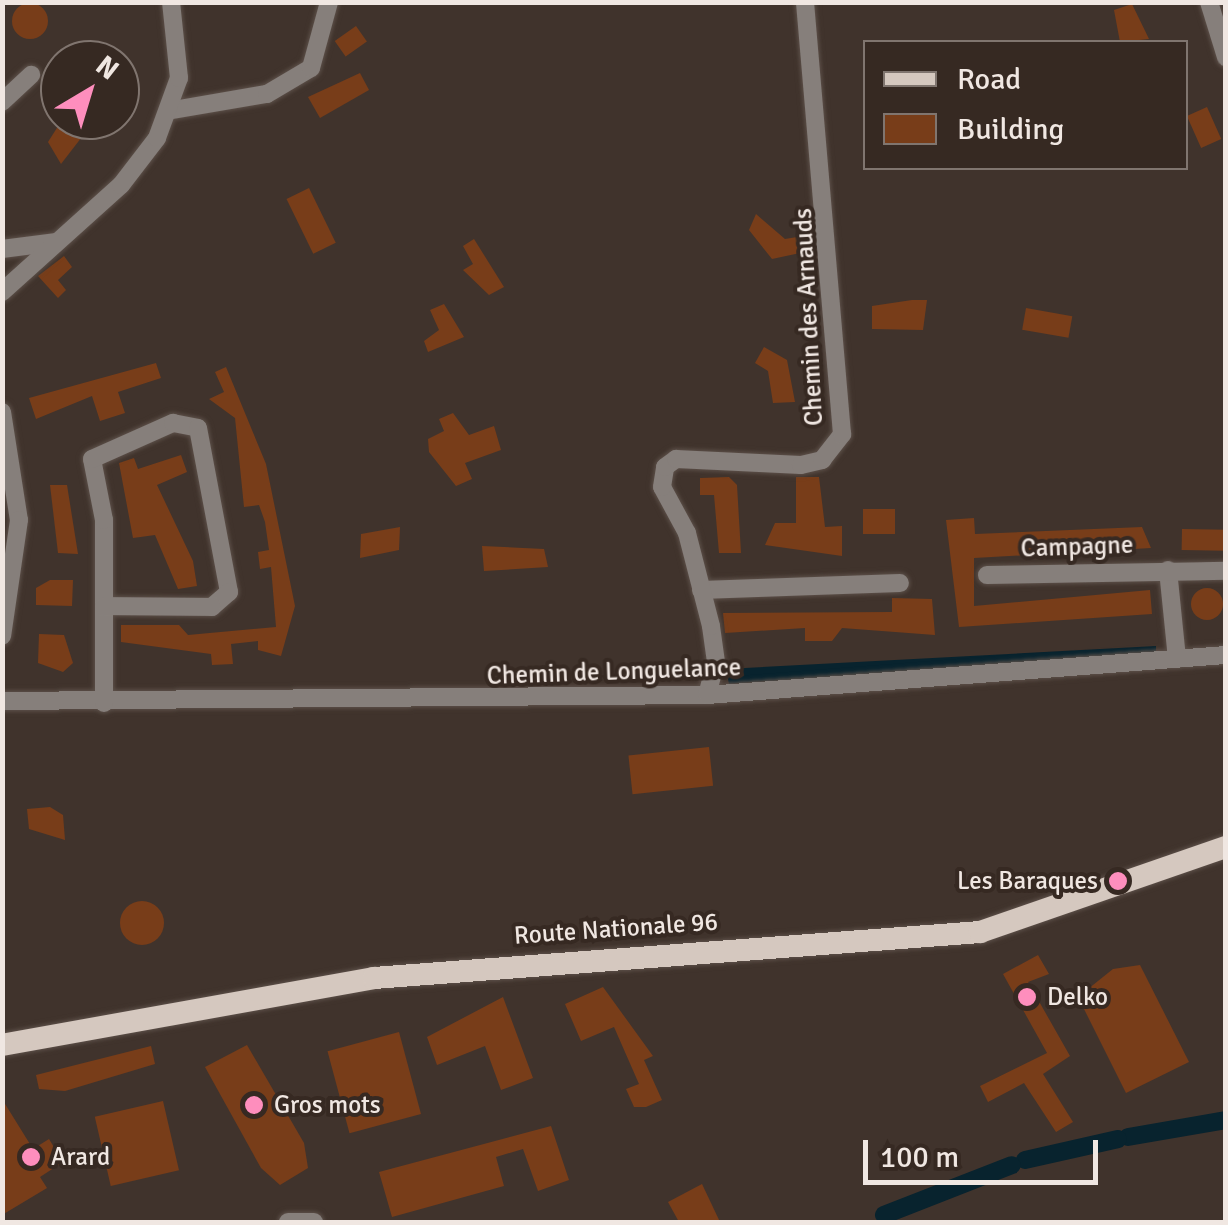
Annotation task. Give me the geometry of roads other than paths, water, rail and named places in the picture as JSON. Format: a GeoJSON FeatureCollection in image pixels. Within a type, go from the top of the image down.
{"type":"FeatureCollection","features":[{"type":"Feature","properties":{"kind":"main road","name":"Route Nationale 96"},"geometry":{"type":"LineString","coordinates":[[2,1046],[374,978],[980,932],[1226,847]]}},
{"type":"Feature","properties":{"kind":"street"},"geometry":{"type":"LineString","coordinates":[[2,292],[121,185],[172,110],[171,2]]}},
{"type":"Feature","properties":{"kind":"street"},"geometry":{"type":"LineString","coordinates":[[172,110],[267,94],[312,68],[329,2]]}},
{"type":"Feature","properties":{"kind":"street","name":"Chemin des Arnauds"},"geometry":{"type":"LineString","coordinates":[[707,696],[716,662],[701,590],[662,486],[664,466],[676,459],[800,465],[822,460],[842,434],[805,2]]}},
{"type":"Feature","properties":{"kind":"street"},"geometry":{"type":"LineString","coordinates":[[1209,2],[1226,58]]}},
{"type":"Feature","properties":{"kind":"street"},"geometry":{"type":"LineString","coordinates":[[2,102],[31,75]]}},
{"type":"Feature","properties":{"kind":"street"},"geometry":{"type":"LineString","coordinates":[[2,249],[58,242]]}},
{"type":"Feature","properties":{"kind":"street"},"geometry":{"type":"LineString","coordinates":[[2,412],[19,520],[2,636]]}},
{"type":"Feature","properties":{"kind":"street"},"geometry":{"type":"LineString","coordinates":[[104,606],[212,607],[229,592],[198,428],[173,423],[92,459],[104,520],[104,606],[104,703]]}},
{"type":"Feature","properties":{"kind":"street","name":"Campagne"},"geometry":{"type":"LineString","coordinates":[[1168,570],[1177,659]]}},
{"type":"Feature","properties":{"kind":"street","name":"Campagne"},"geometry":{"type":"LineString","coordinates":[[988,575],[1226,571]]}},
{"type":"Feature","properties":{"kind":"street"},"geometry":{"type":"LineString","coordinates":[[701,590],[900,583]]}},
{"type":"Feature","properties":{"kind":"street","name":"Chemin de Longuelance"},"geometry":{"type":"LineString","coordinates":[[2,702],[707,696],[1226,655]]}},
{"type":"Feature","properties":{"kind":"water"},"geometry":{"type":"Polygon","coordinates":[[[1156,646],[1156,654],[729,684],[726,669],[1156,646]]]}},
{"type":"Feature","properties":{"kind":"waterway"},"geometry":{"type":"LineString","coordinates":[[1128,1137],[1226,1120]]}},
{"type":"Feature","properties":{"kind":"waterway"},"geometry":{"type":"LineString","coordinates":[[1025,1160],[1118,1139]]}},
{"type":"Feature","properties":{"kind":"waterway"},"geometry":{"type":"LineString","coordinates":[[884,1215],[1012,1165]]}},
{"type":"Feature","properties":{"kind":"place","name":"Les Baraques"},"geometry":{"type":"Point","coordinates":[1118,881]}},
{"type":"Feature","properties":{"kind":"place","name":"Delko"},"geometry":{"type":"Point","coordinates":[1027,997]}},
{"type":"Feature","properties":{"kind":"place","name":"Gros mots"},"geometry":{"type":"Point","coordinates":[254,1105]}},
{"type":"Feature","properties":{"kind":"place","name":"Arard"},"geometry":{"type":"Point","coordinates":[31,1157]}}]}
